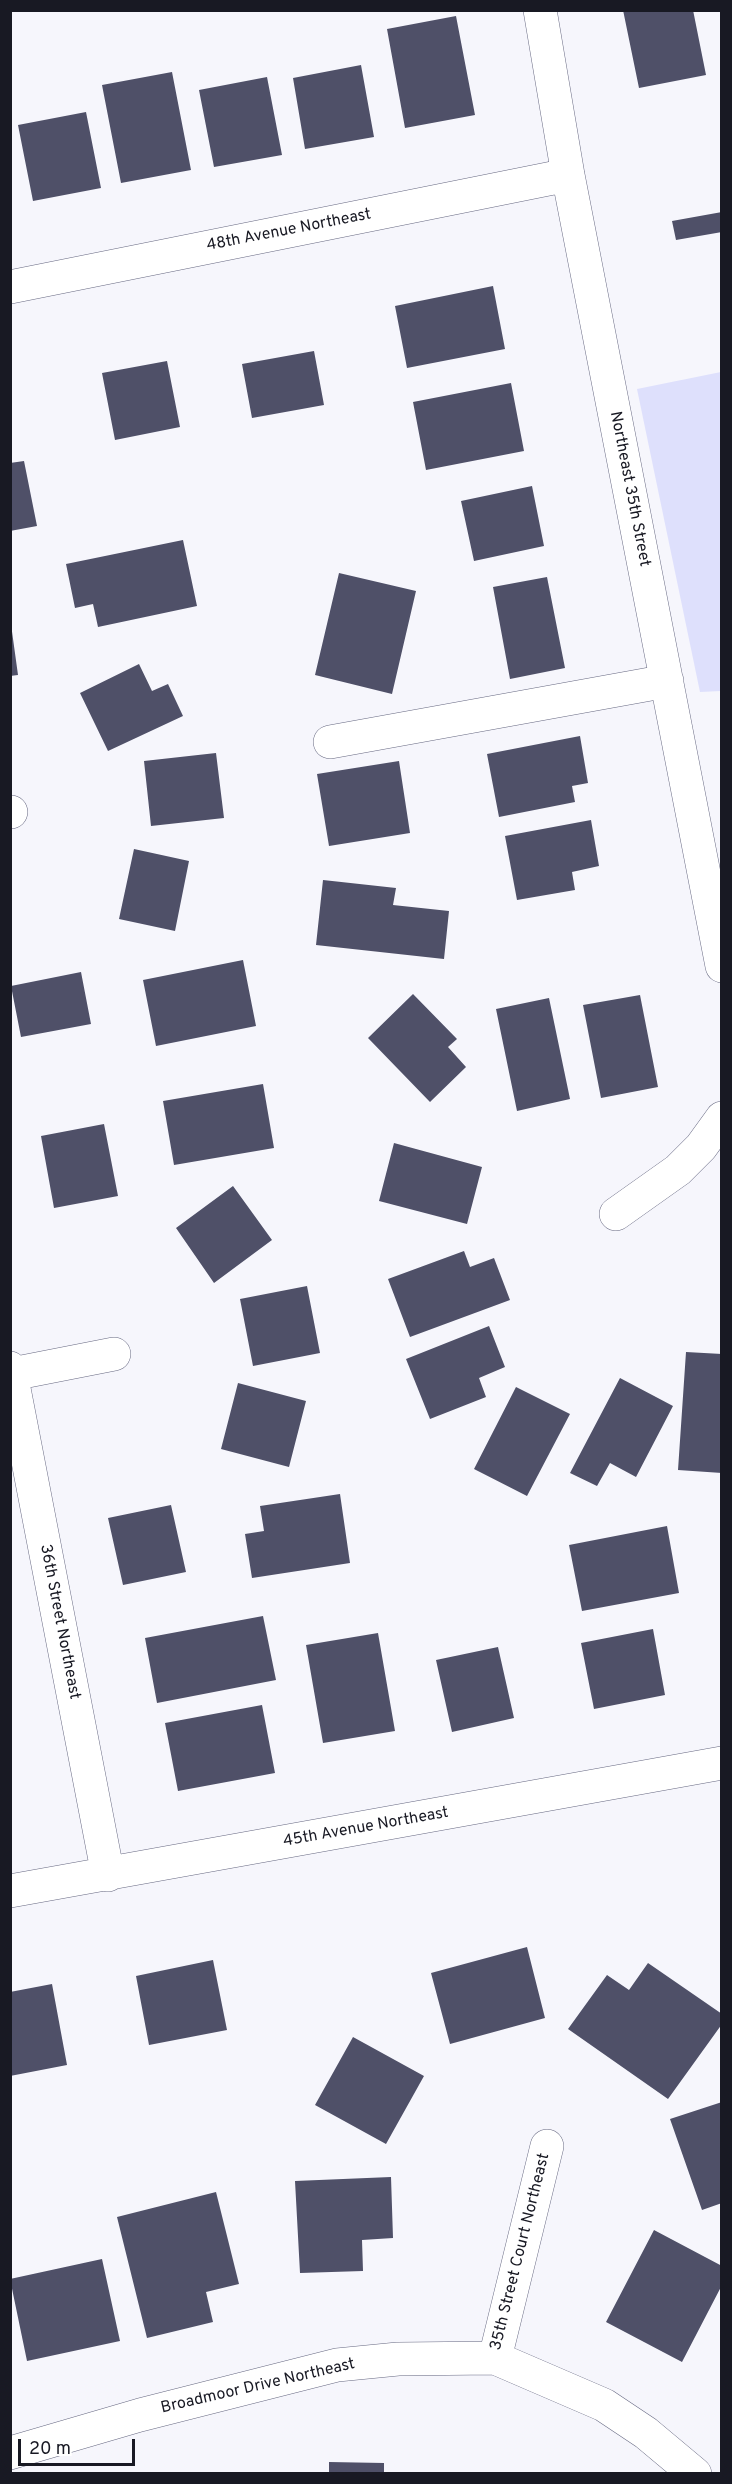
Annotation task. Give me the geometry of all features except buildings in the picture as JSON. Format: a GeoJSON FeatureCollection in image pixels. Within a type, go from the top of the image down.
{"type":"FeatureCollection","features":[{"type":"Feature","properties":{"kind":"street","name":"Northeast 35th Street"},"geometry":{"type":"LineString","coordinates":[[540,10],[568,174],[722,966]]}},
{"type":"Feature","properties":{"kind":"street","name":"48th Avenue Northeast"},"geometry":{"type":"LineString","coordinates":[[10,286],[568,174]]}},
{"type":"Feature","properties":{"kind":"street"},"geometry":{"type":"LineString","coordinates":[[330,742],[667,681]]}},
{"type":"Feature","properties":{"kind":"street"},"geometry":{"type":"LineString","coordinates":[[616,1214],[678,1170],[701,1147],[722,1118]]}},
{"type":"Feature","properties":{"kind":"street"},"geometry":{"type":"LineString","coordinates":[[11,1371],[114,1354]]}},
{"type":"Feature","properties":{"kind":"street","name":"36th Street Northeast"},"geometry":{"type":"LineString","coordinates":[[11,1371],[108,1875]]}},
{"type":"Feature","properties":{"kind":"street","name":"45th Avenue Northeast"},"geometry":{"type":"LineString","coordinates":[[10,1891],[722,1763]]}},
{"type":"Feature","properties":{"kind":"street","name":"35th Street Court Northeast"},"geometry":{"type":"LineString","coordinates":[[495,2358],[547,2146]]}},
{"type":"Feature","properties":{"kind":"street","name":"Broadmoor Drive Northeast"},"geometry":{"type":"LineString","coordinates":[[10,2454],[140,2415],[337,2365],[398,2359],[495,2358],[604,2405],[646,2433],[695,2474]]}},
{"type":"Feature","properties":{"kind":"shaded area"},"geometry":{"type":"Polygon","coordinates":[[[721,372],[721,691],[700,692],[637,389],[721,372]]]}}]}
